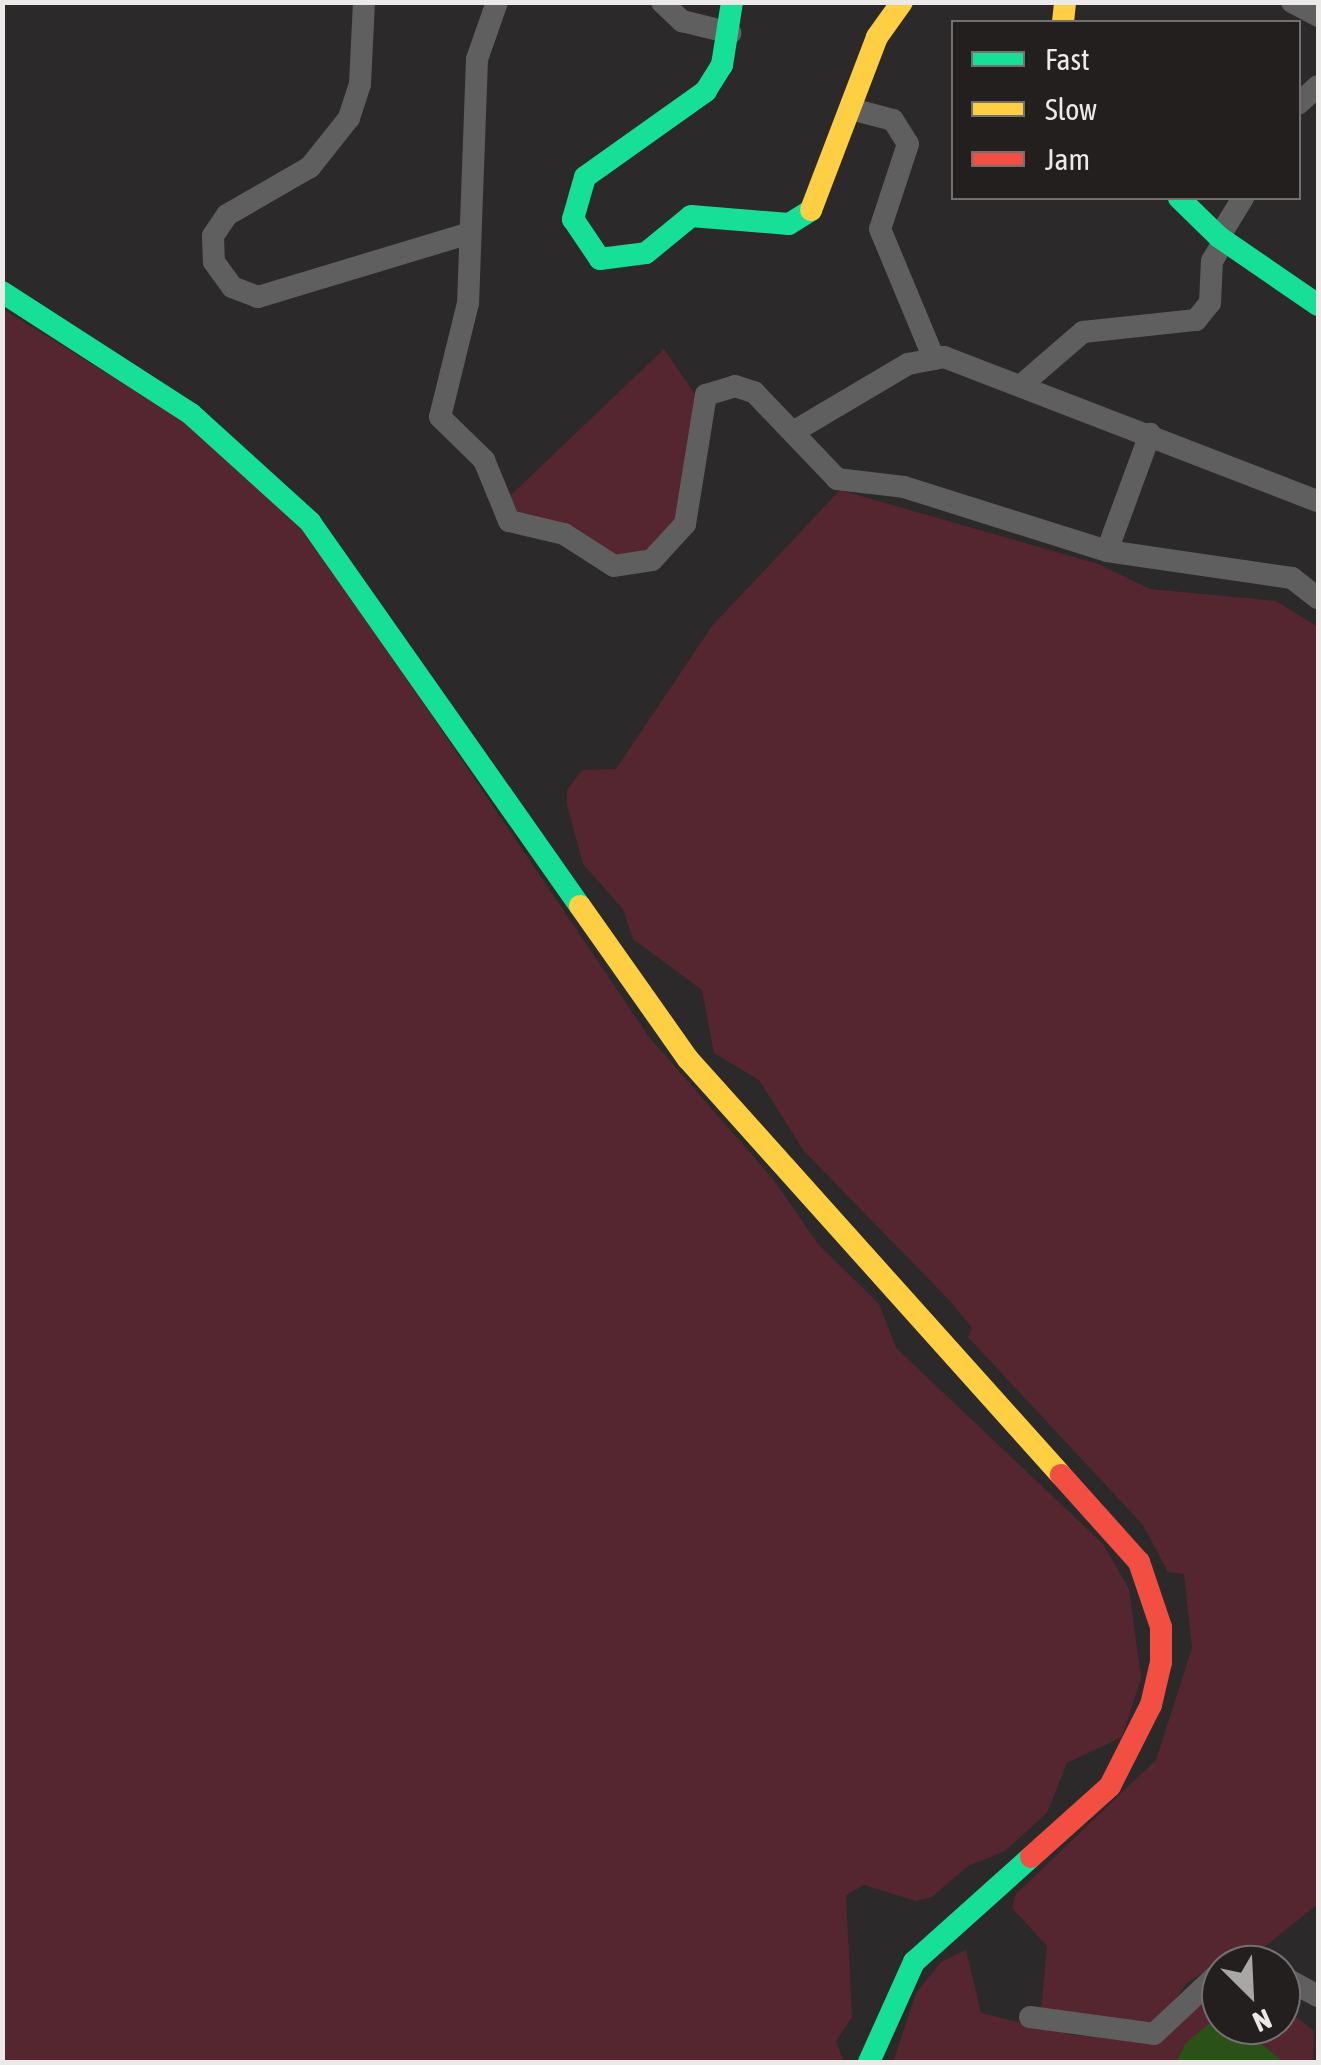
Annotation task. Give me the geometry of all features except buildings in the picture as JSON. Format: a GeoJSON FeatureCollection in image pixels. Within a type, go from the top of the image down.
{"type":"FeatureCollection","features":[{"type":"Feature","properties":{"kind":"street"},"geometry":{"type":"LineString","coordinates":[[364,2],[360,84],[348,118],[310,167],[227,215],[212,236],[214,262],[232,288],[258,297],[467,234]]}},
{"type":"Feature","properties":{"kind":"street"},"geometry":{"type":"LineString","coordinates":[[497,2],[478,59],[467,234],[468,303],[440,417],[484,460],[509,521],[564,534],[614,566],[642,564],[682,531],[710,390],[754,392],[837,479],[904,487],[1107,551],[1292,578],[1318,598]]}},
{"type":"Feature","properties":{"kind":"street"},"geometry":{"type":"LineString","coordinates":[[662,2],[682,21],[730,33]]}},
{"type":"Feature","properties":{"kind":"street"},"geometry":{"type":"LineString","coordinates":[[732,2],[730,33],[706,91],[585,177],[574,219],[600,259],[646,253],[691,216],[790,224],[812,210],[877,37],[902,2]]}},
{"type":"Feature","properties":{"kind":"street"},"geometry":{"type":"LineString","coordinates":[[1292,2],[1318,16]]}},
{"type":"Feature","properties":{"kind":"street"},"geometry":{"type":"LineString","coordinates":[[851,109],[893,120],[908,144],[880,229],[934,358]]}},
{"type":"Feature","properties":{"kind":"street"},"geometry":{"type":"LineString","coordinates":[[1181,200],[1221,239],[1318,305]]}},
{"type":"Feature","properties":{"kind":"street"},"geometry":{"type":"LineString","coordinates":[[1025,382],[1083,332],[1196,320],[1210,303],[1212,261],[1242,200]]}},
{"type":"Feature","properties":{"kind":"street"},"geometry":{"type":"LineString","coordinates":[[2,292],[191,414],[310,522],[688,1059],[1139,1562],[1161,1628],[1162,1662],[1151,1705],[1110,1786],[914,1962],[884,2013],[869,2062]]}},
{"type":"Feature","properties":{"kind":"street"},"geometry":{"type":"LineString","coordinates":[[794,432],[908,364],[934,358],[967,360],[1318,500]]}},
{"type":"Feature","properties":{"kind":"street"},"geometry":{"type":"LineString","coordinates":[[1107,551],[1150,434]]}},
{"type":"Feature","properties":{"kind":"street"},"geometry":{"type":"LineString","coordinates":[[1030,2017],[1154,2034],[1201,1991]]}},
{"type":"Feature","properties":{"kind":"shaded area"},"geometry":{"type":"Polygon","coordinates":[[[3,309],[194,427],[297,516],[649,1037],[773,1179],[818,1244],[879,1304],[896,1348],[1103,1544],[1129,1589],[1141,1678],[1122,1737],[1067,1763],[1047,1813],[1005,1851],[968,1866],[932,1897],[916,1901],[864,1885],[846,1895],[852,2017],[836,2041],[844,2062],[3,2062],[3,309]]]}},
{"type":"Feature","properties":{"kind":"shaded area"},"geometry":{"type":"Polygon","coordinates":[[[664,349],[696,396],[676,522],[647,552],[615,558],[522,522],[510,496],[664,349]]]}},
{"type":"Feature","properties":{"kind":"shaded area"},"geometry":{"type":"Polygon","coordinates":[[[840,490],[1098,564],[1150,589],[1276,601],[1318,627],[1318,1904],[1267,1945],[1201,1945],[1201,1974],[1187,1983],[1159,2021],[1140,2027],[1041,2012],[1047,1946],[1012,1908],[1016,1894],[1156,1760],[1192,1648],[1184,1574],[1168,1572],[1143,1525],[968,1337],[972,1328],[951,1302],[804,1151],[759,1080],[714,1053],[702,990],[633,939],[623,909],[583,864],[567,805],[567,790],[582,770],[616,769],[712,626],[840,490]]]}},
{"type":"Feature","properties":{"kind":"shaded area"},"geometry":{"type":"Polygon","coordinates":[[[966,1950],[981,2013],[1072,2035],[1149,2040],[1201,1999],[1201,2038],[1176,2062],[893,2062],[916,1993],[941,1962],[966,1950]]]}},
{"type":"Feature","properties":{"kind":"shaded area"},"geometry":{"type":"Polygon","coordinates":[[[1301,2021],[1314,2031],[1313,2062],[1284,2062],[1263,2045],[1301,2045],[1301,2021]]]}},
{"type":"Feature","properties":{"kind":"shaded area"},"geometry":{"type":"Polygon","coordinates":[[[1201,2030],[1201,2045],[1263,2045],[1284,2062],[1176,2062],[1186,2043],[1201,2030]]]}},
{"type":"Feature","properties":{"kind":"traffic: fast"},"geometry":{"type":"LineString","coordinates":[[732,2],[722,65],[706,91],[585,177],[573,219],[600,259],[646,253],[691,216],[789,224],[811,210]]}},
{"type":"Feature","properties":{"kind":"traffic: fast"},"geometry":{"type":"LineString","coordinates":[[1181,200],[1219,237],[1318,305]]}},
{"type":"Feature","properties":{"kind":"traffic: fast"},"geometry":{"type":"LineString","coordinates":[[2,292],[191,414],[310,522],[580,906]]}},
{"type":"Feature","properties":{"kind":"traffic: fast"},"geometry":{"type":"LineString","coordinates":[[869,2062],[914,1962],[1031,1857]]}},
{"type":"Feature","properties":{"kind":"traffic: slow"},"geometry":{"type":"LineString","coordinates":[[811,210],[877,37],[902,2]]}},
{"type":"Feature","properties":{"kind":"traffic: slow"},"geometry":{"type":"LineString","coordinates":[[1063,20],[1065,2]]}},
{"type":"Feature","properties":{"kind":"traffic: slow"},"geometry":{"type":"LineString","coordinates":[[580,906],[688,1059],[1061,1475]]}},
{"type":"Feature","properties":{"kind":"traffic: jam"},"geometry":{"type":"LineString","coordinates":[[1031,1857],[1110,1786],[1151,1705],[1161,1662],[1161,1627],[1139,1562],[1061,1475]]}}]}
